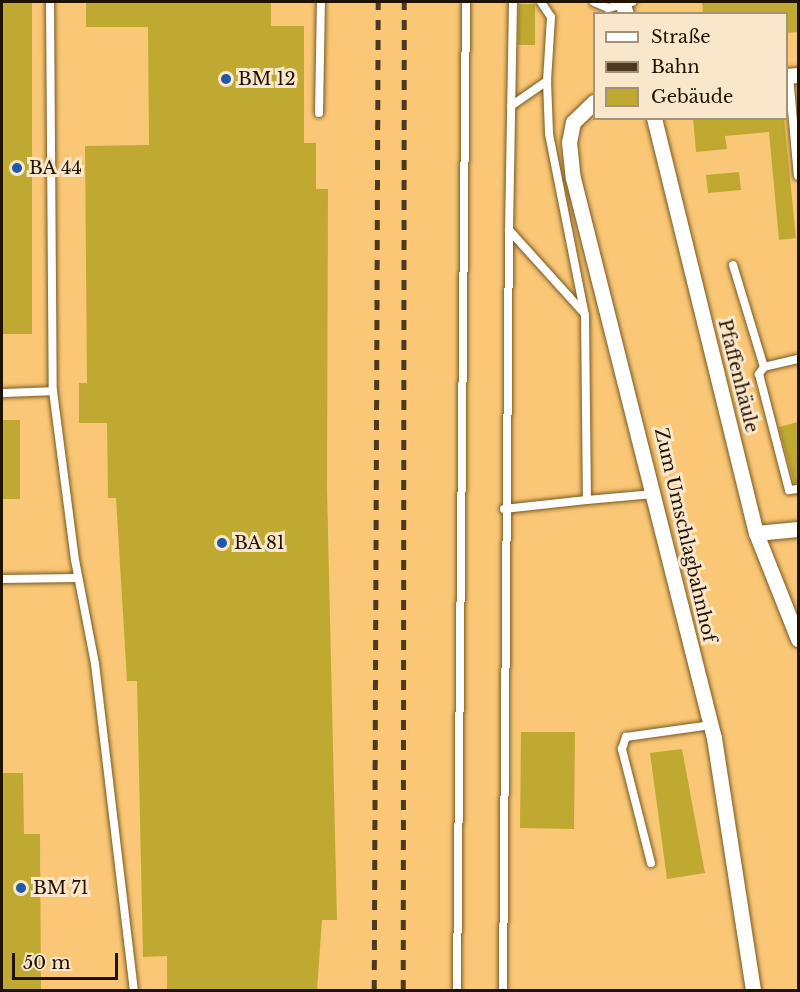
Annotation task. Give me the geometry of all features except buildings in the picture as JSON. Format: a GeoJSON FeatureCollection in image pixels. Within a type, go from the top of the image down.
{"type":"FeatureCollection","features":[{"type":"Feature","properties":{"kind":"street","name":"Zum Umschlagbahnhof"},"geometry":{"type":"LineString","coordinates":[[593,103],[573,122],[569,142],[573,178],[656,494],[711,725],[753,990]]}},
{"type":"Feature","properties":{"kind":"street","name":"Pfaffenhäule"},"geometry":{"type":"LineString","coordinates":[[654,120],[756,533],[793,608],[798,639]]}},
{"type":"Feature","properties":{"kind":"street"},"geometry":{"type":"LineString","coordinates":[[756,533],[798,529]]}},
{"type":"Feature","properties":{"kind":"lane"},"geometry":{"type":"LineString","coordinates":[[50,2],[53,391],[78,578],[95,664],[135,990]]}},
{"type":"Feature","properties":{"kind":"lane"},"geometry":{"type":"LineString","coordinates":[[319,113],[321,2]]}},
{"type":"Feature","properties":{"kind":"lane"},"geometry":{"type":"LineString","coordinates":[[457,990],[466,2]]}},
{"type":"Feature","properties":{"kind":"lane"},"geometry":{"type":"LineString","coordinates":[[503,990],[504,509],[513,2]]}},
{"type":"Feature","properties":{"kind":"lane"},"geometry":{"type":"LineString","coordinates":[[541,2],[551,17],[547,81],[549,134],[585,315],[587,500]]}},
{"type":"Feature","properties":{"kind":"lane"},"geometry":{"type":"LineString","coordinates":[[594,2],[608,8],[626,5]]}},
{"type":"Feature","properties":{"kind":"lane"},"geometry":{"type":"LineString","coordinates":[[791,75],[798,176]]}},
{"type":"Feature","properties":{"kind":"lane"},"geometry":{"type":"LineString","coordinates":[[511,106],[547,81]]}},
{"type":"Feature","properties":{"kind":"lane"},"geometry":{"type":"LineString","coordinates":[[509,230],[585,315]]}},
{"type":"Feature","properties":{"kind":"lane"},"geometry":{"type":"LineString","coordinates":[[733,265],[764,367]]}},
{"type":"Feature","properties":{"kind":"lane"},"geometry":{"type":"LineString","coordinates":[[798,359],[764,367],[759,374],[789,490],[798,489]]}},
{"type":"Feature","properties":{"kind":"lane"},"geometry":{"type":"LineString","coordinates":[[2,393],[53,391]]}},
{"type":"Feature","properties":{"kind":"lane"},"geometry":{"type":"LineString","coordinates":[[504,509],[656,494]]}},
{"type":"Feature","properties":{"kind":"lane"},"geometry":{"type":"LineString","coordinates":[[2,579],[78,578]]}},
{"type":"Feature","properties":{"kind":"lane"},"geometry":{"type":"LineString","coordinates":[[651,863],[622,749],[626,737],[711,725]]}},
{"type":"Feature","properties":{"kind":"shaded area"},"geometry":{"type":"Polygon","coordinates":[[[2,2],[798,2],[798,990],[2,990],[2,2]]]}},
{"type":"Feature","properties":{"kind":"railway"},"geometry":{"type":"LineString","coordinates":[[374,990],[378,2]]}},
{"type":"Feature","properties":{"kind":"railway"},"geometry":{"type":"LineString","coordinates":[[403,990],[404,2]]}},
{"type":"Feature","properties":{"kind":"place","name":"BM 12"},"geometry":{"type":"Point","coordinates":[226,79]}},
{"type":"Feature","properties":{"kind":"place","name":"BA 44"},"geometry":{"type":"Point","coordinates":[17,168]}},
{"type":"Feature","properties":{"kind":"place","name":"BA 81"},"geometry":{"type":"Point","coordinates":[222,543]}},
{"type":"Feature","properties":{"kind":"place","name":"BM 71"},"geometry":{"type":"Point","coordinates":[21,888]}}]}
